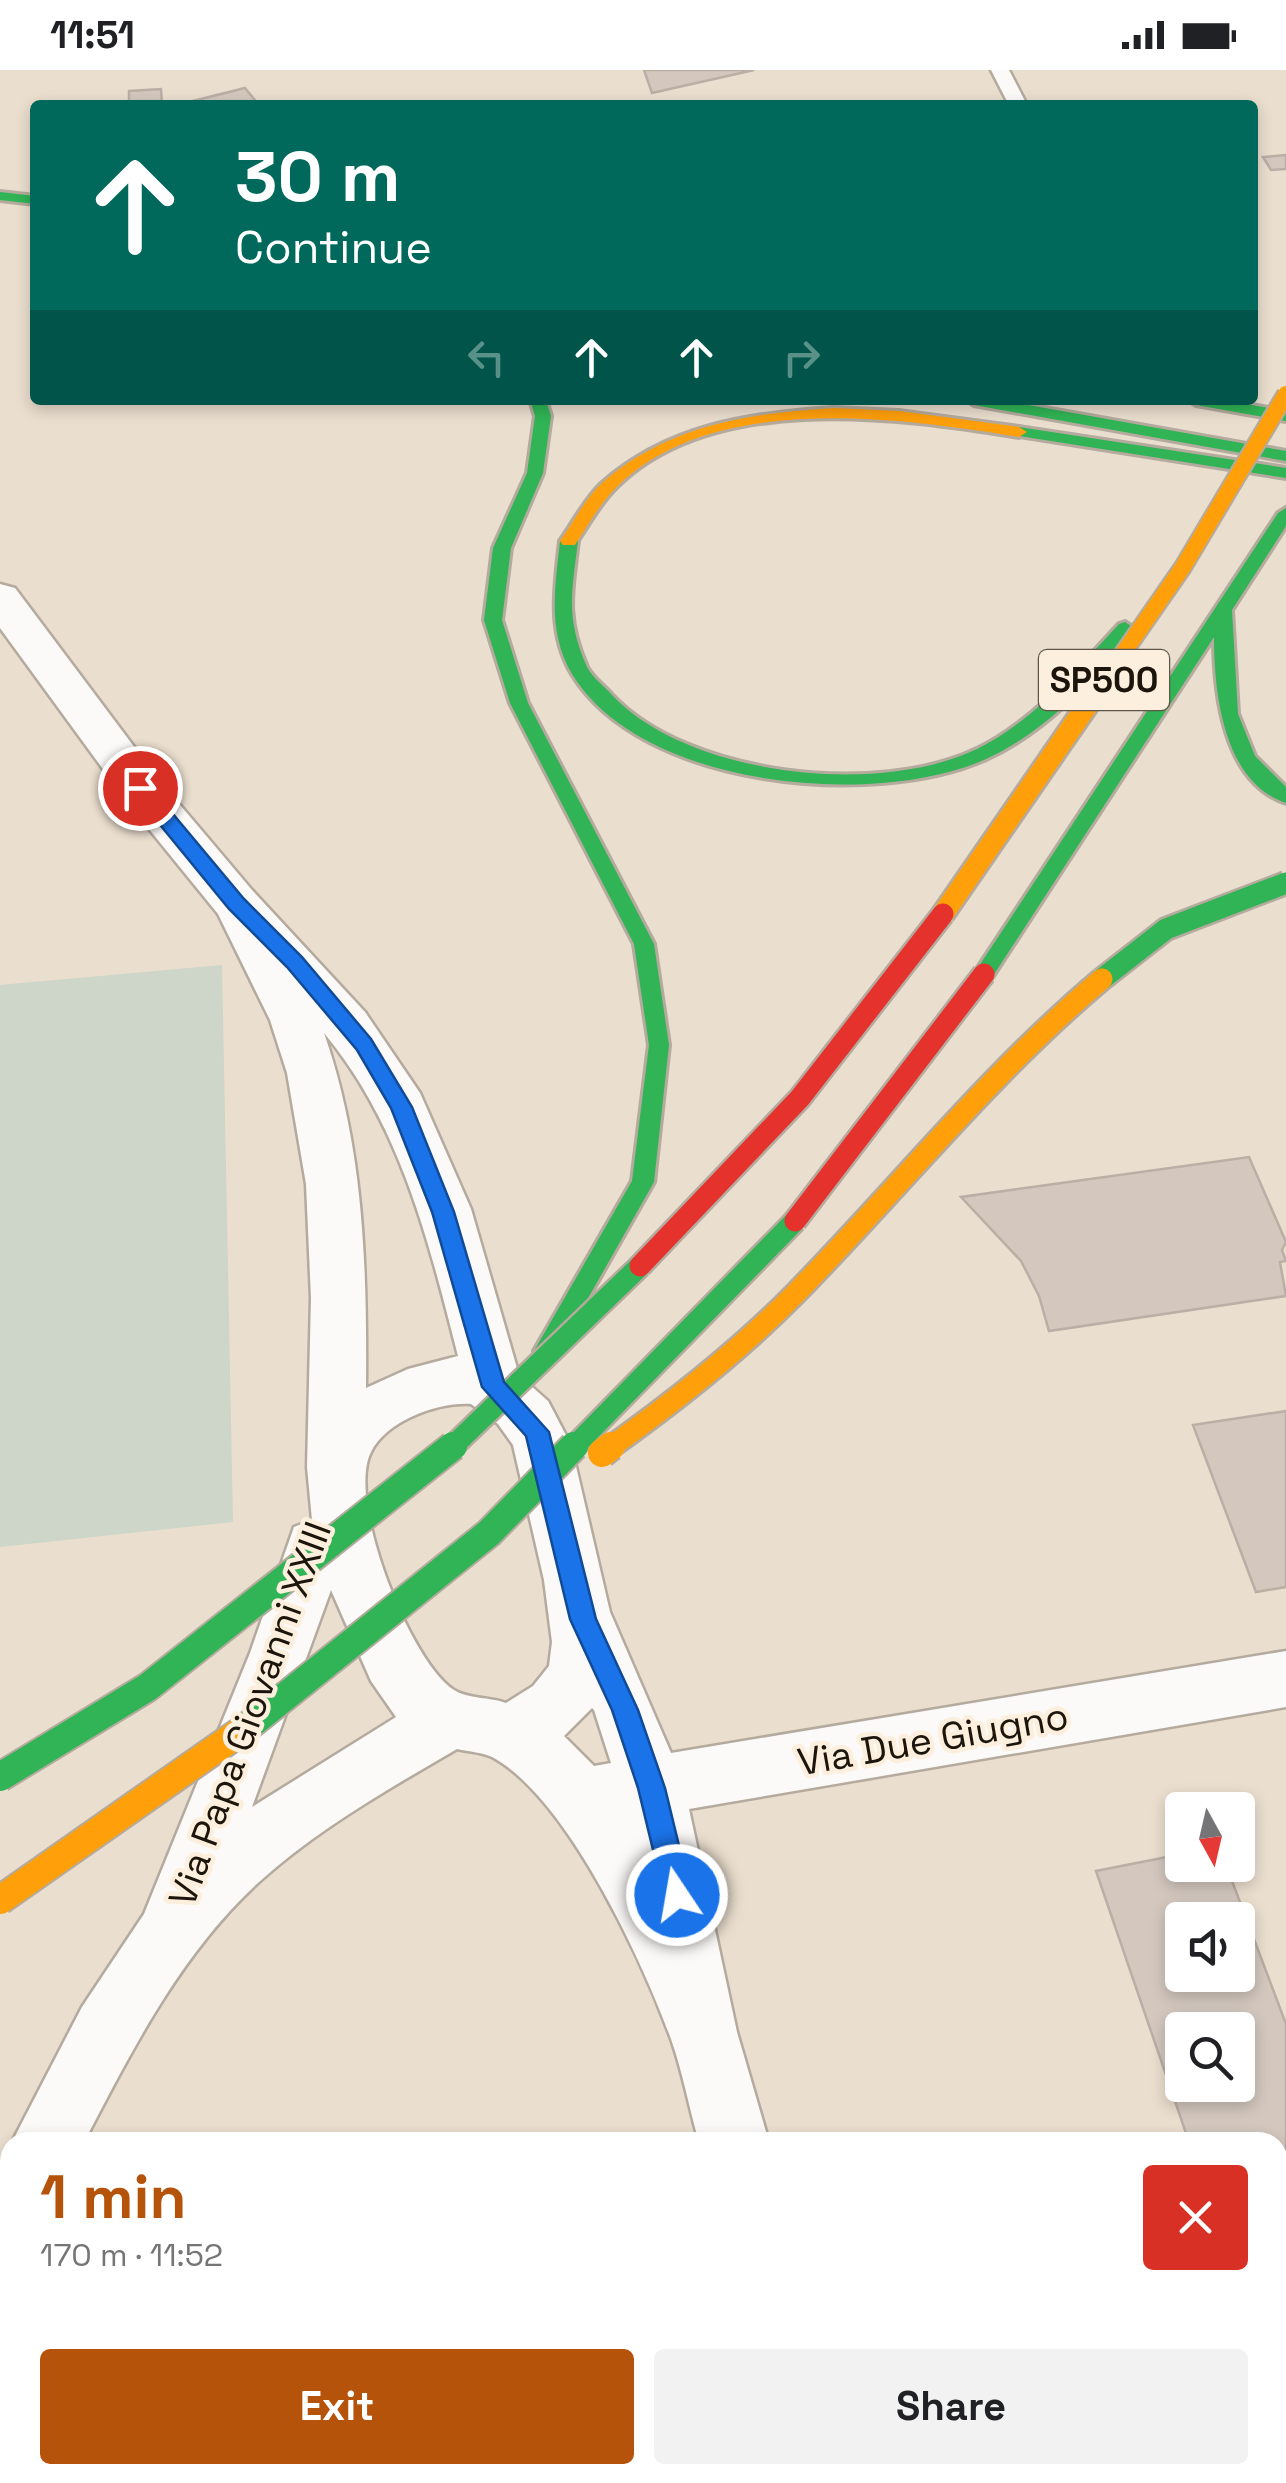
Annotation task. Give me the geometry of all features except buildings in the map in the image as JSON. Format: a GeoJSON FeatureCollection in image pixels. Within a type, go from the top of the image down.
{"type":"FeatureCollection","features":[{"type":"Feature","properties":{"kind":"main road"},"geometry":{"type":"LineString","coordinates":[[0,196],[30,199]]}},
{"type":"Feature","properties":{"kind":"main road","name":"SP500"},"geometry":{"type":"LineString","coordinates":[[0,1777],[148,1687],[455,1445],[516,1376],[732,1178],[911,960],[1183,567],[1286,394]]}},
{"type":"Feature","properties":{"kind":"main road"},"geometry":{"type":"LineString","coordinates":[[516,1376],[643,1182],[659,1045],[644,944],[519,702],[492,620],[502,548],[534,473],[544,416],[540,405]]}},
{"type":"Feature","properties":{"kind":"main road"},"geometry":{"type":"LineString","coordinates":[[1002,405],[1286,456]]}},
{"type":"Feature","properties":{"kind":"main road"},"geometry":{"type":"LineString","coordinates":[[1224,405],[1286,416]]}},
{"type":"Feature","properties":{"kind":"main road"},"geometry":{"type":"LineString","coordinates":[[1183,567],[1040,718],[1000,745],[946,767],[887,780],[810,781],[736,770],[664,743],[605,704],[572,664],[559,628],[556,578],[569,534],[606,486],[667,448],[744,422],[834,412],[928,416],[1182,462],[1286,473]]}},
{"type":"Feature","properties":{"kind":"main road","name":"SP500"},"geometry":{"type":"LineString","coordinates":[[0,1900],[206,1760],[490,1533],[794,1222],[984,974],[1286,513]]}},
{"type":"Feature","properties":{"kind":"main road"},"geometry":{"type":"LineString","coordinates":[[1223,610],[1223,690],[1231,736],[1267,786],[1286,797]]}},
{"type":"Feature","properties":{"kind":"main road"},"geometry":{"type":"LineString","coordinates":[[490,1533],[683,1396],[795,1294],[967,1101],[1069,1005],[1166,929],[1286,883]]}},
{"type":"Feature","properties":{"kind":"street","name":"Via Papa Giovanni XXIII"},"geometry":{"type":"LineString","coordinates":[[0,597],[116,759],[236,904],[294,962],[364,1044],[402,1107],[516,1376]]}},
{"type":"Feature","properties":{"kind":"street","name":"Via Papa Giovanni XXIII"},"geometry":{"type":"LineString","coordinates":[[166,1942],[281,1653],[336,1478],[338,1325],[323,1120],[294,1019],[236,904]]}},
{"type":"Feature","properties":{"kind":"street"},"geometry":{"type":"LineString","coordinates":[[703,2032],[624,1869],[580,1798],[547,1762],[478,1726],[428,1708],[406,1684],[381,1638],[338,1509],[336,1478],[342,1448],[356,1426],[379,1409],[443,1382],[483,1382],[516,1376],[537,1432],[583,1619],[625,1710],[652,1788],[671,1860],[703,2032],[731,2132]]}},
{"type":"Feature","properties":{"kind":"street"},"geometry":{"type":"LineString","coordinates":[[478,1726],[535,1723],[555,1708],[574,1682],[584,1656],[583,1619]]}},
{"type":"Feature","properties":{"kind":"street","name":"Via Due Giugno"},"geometry":{"type":"LineString","coordinates":[[580,1798],[1286,1679]]}},
{"type":"Feature","properties":{"kind":"street","name":"Via Papa Giovanni XXIII"},"geometry":{"type":"LineString","coordinates":[[52,2132],[112,2018],[166,1942],[233,1864],[346,1780],[478,1726]]}},
{"type":"Feature","properties":{"kind":"lane"},"geometry":{"type":"LineString","coordinates":[[1000,70],[1015,100]]}},
{"type":"Feature","properties":{"kind":"green space"},"geometry":{"type":"Polygon","coordinates":[[[222,965],[233,1522],[0,1547],[0,985],[222,965]]]}},
{"type":"Feature","properties":{"kind":"traffic: fast"},"geometry":{"type":"LineString","coordinates":[[0,196],[30,199]]}},
{"type":"Feature","properties":{"kind":"traffic: fast"},"geometry":{"type":"LineString","coordinates":[[540,405],[543,416],[535,473],[502,548],[493,620],[519,703],[644,944],[659,1045],[643,1182],[546,1351]]}},
{"type":"Feature","properties":{"kind":"traffic: fast"},"geometry":{"type":"LineString","coordinates":[[1002,405],[1286,456]]}},
{"type":"Feature","properties":{"kind":"traffic: fast"},"geometry":{"type":"LineString","coordinates":[[1224,405],[1286,416]]}},
{"type":"Feature","properties":{"kind":"traffic: fast"},"geometry":{"type":"LineString","coordinates":[[1019,432],[1286,473]]}},
{"type":"Feature","properties":{"kind":"traffic: fast"},"geometry":{"type":"LineString","coordinates":[[984,974],[1286,513]]}},
{"type":"Feature","properties":{"kind":"traffic: fast"},"geometry":{"type":"LineString","coordinates":[[569,541],[560,614],[580,672],[623,718],[682,750],[751,771],[824,779],[894,777],[956,764],[982,754],[1028,725],[1125,628]]}},
{"type":"Feature","properties":{"kind":"traffic: fast"},"geometry":{"type":"LineString","coordinates":[[1223,610],[1225,690],[1236,737],[1264,779],[1286,797]]}},
{"type":"Feature","properties":{"kind":"traffic: fast"},"geometry":{"type":"LineString","coordinates":[[1102,979],[1166,929],[1286,883]]}},
{"type":"Feature","properties":{"kind":"traffic: fast"},"geometry":{"type":"LineString","coordinates":[[247,1727],[489,1533],[795,1221]]}},
{"type":"Feature","properties":{"kind":"traffic: fast"},"geometry":{"type":"LineString","coordinates":[[0,1777],[148,1687],[455,1445],[640,1266]]}},
{"type":"Feature","properties":{"kind":"traffic: slow"},"geometry":{"type":"LineString","coordinates":[[943,914],[1183,567],[1286,394]]}},
{"type":"Feature","properties":{"kind":"traffic: slow"},"geometry":{"type":"LineString","coordinates":[[569,541],[605,490],[652,453],[708,430],[769,417],[834,413],[899,416],[1019,432]]}},
{"type":"Feature","properties":{"kind":"traffic: slow"},"geometry":{"type":"LineString","coordinates":[[602,1453],[702,1378],[773,1316],[1019,1052],[1102,979]]}},
{"type":"Feature","properties":{"kind":"traffic: slow"},"geometry":{"type":"LineString","coordinates":[[0,1900],[247,1727]]}},
{"type":"Feature","properties":{"kind":"traffic: jam"},"geometry":{"type":"LineString","coordinates":[[640,1266],[800,1098],[874,1008],[943,914]]}},
{"type":"Feature","properties":{"kind":"traffic: jam"},"geometry":{"type":"LineString","coordinates":[[795,1221],[984,974]]}},
{"type":"Feature","properties":{"kind":"route"},"geometry":{"type":"LineString","coordinates":[[140,788],[236,904],[294,962],[364,1044],[402,1107],[433,1181],[463,1272],[494,1387],[504,1393],[537,1432],[583,1619],[625,1710],[652,1788],[677,1895]]}}]}
